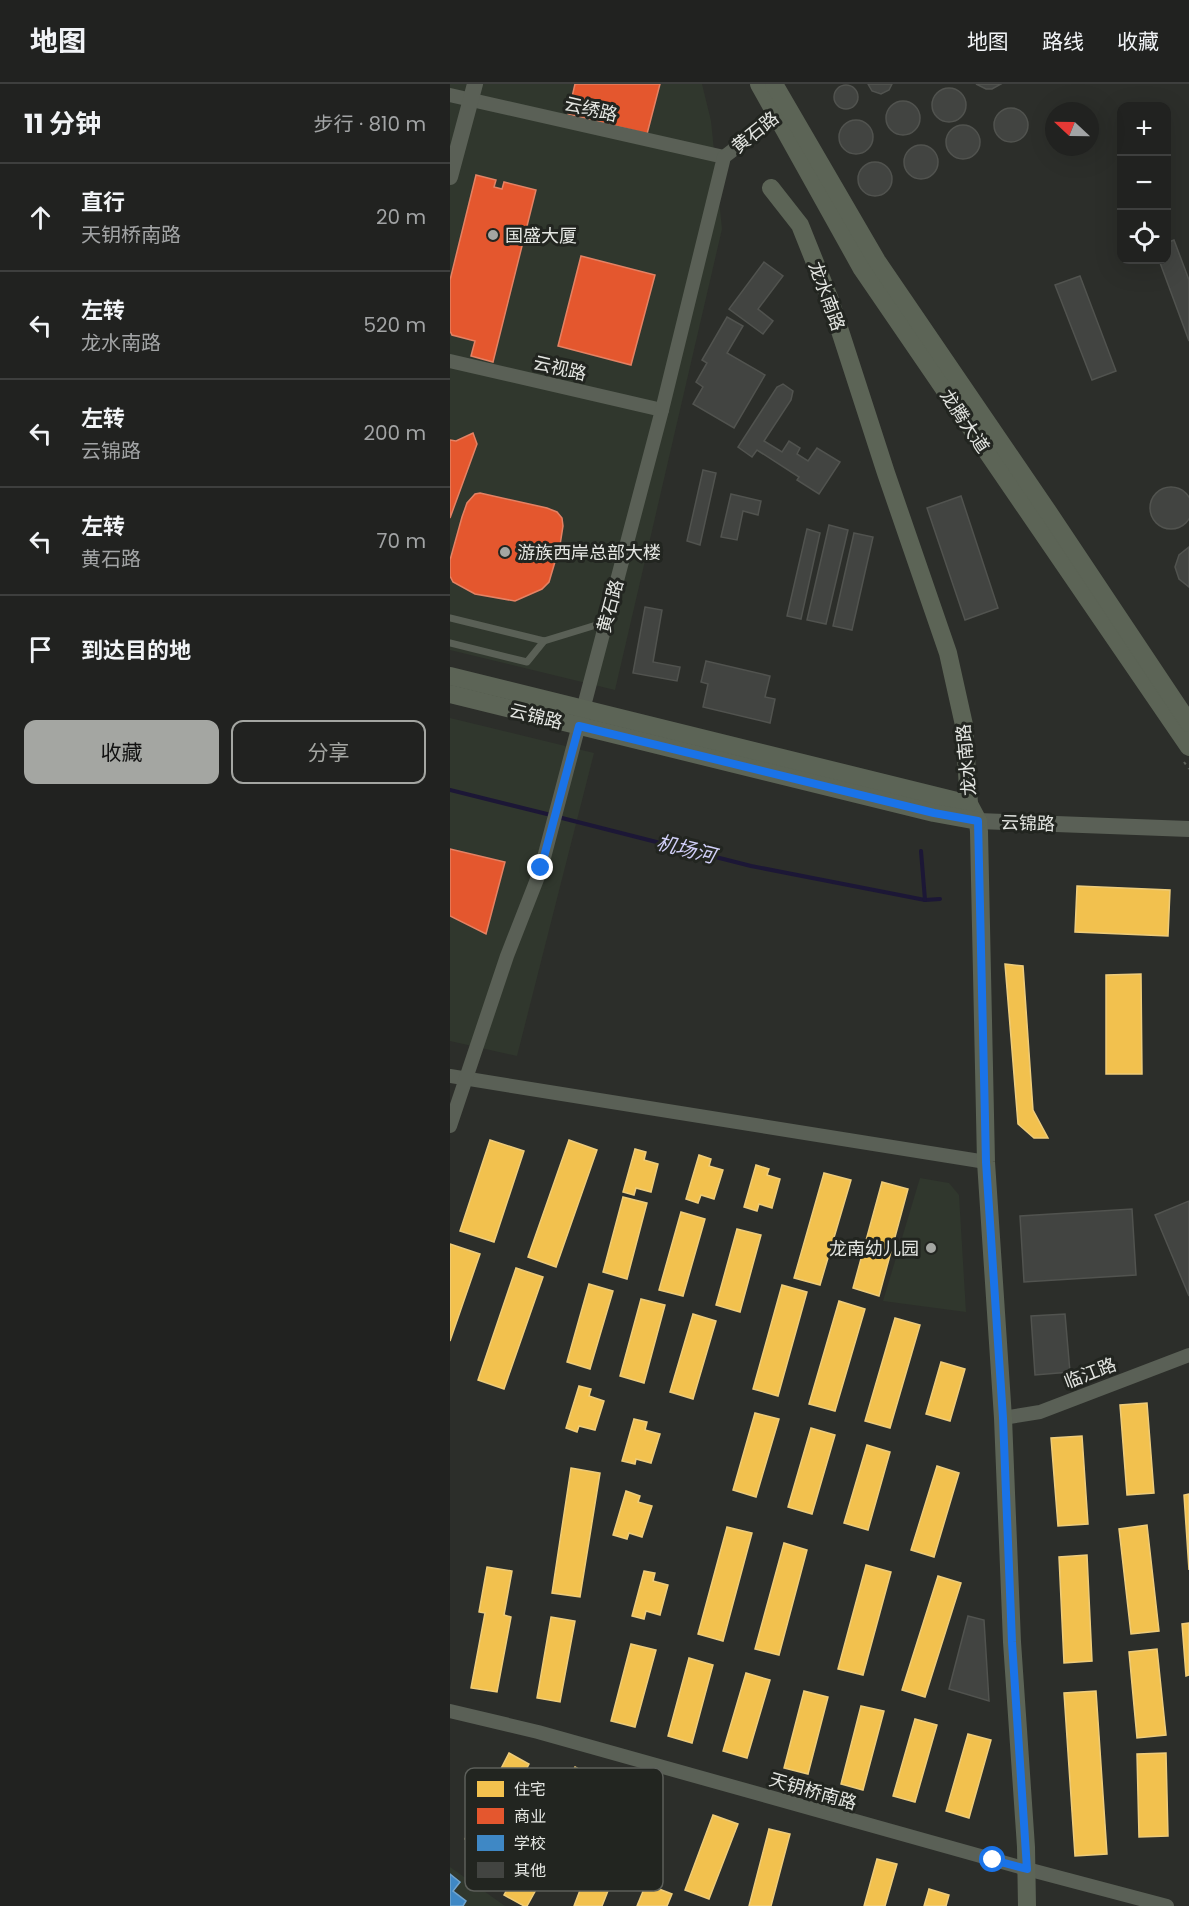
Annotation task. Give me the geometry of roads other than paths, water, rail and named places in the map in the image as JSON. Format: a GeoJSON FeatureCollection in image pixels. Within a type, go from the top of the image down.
{"type":"FeatureCollection","features":[{"type":"Feature","properties":{"kind":"main road","name":"龙腾大道"},"geometry":{"type":"LineString","coordinates":[[759,84],[782,111],[877,261],[1189,723]]}},
{"type":"Feature","properties":{"kind":"main road","name":"龙腾大道"},"geometry":{"type":"LineString","coordinates":[[774,84],[782,111],[862,269],[1189,747]]}},
{"type":"Feature","properties":{"kind":"main road","name":"龙水南路"},"geometry":{"type":"LineString","coordinates":[[771,188],[800,225],[830,300],[948,653],[964,725],[969,804],[978,821],[986,1162],[1003,1418],[1012,1642],[1027,1869],[1027,1906]]}},
{"type":"Feature","properties":{"kind":"main road","name":"云锦路"},"geometry":{"type":"LineString","coordinates":[[450,676],[581,717],[923,810],[978,821]]}},
{"type":"Feature","properties":{"kind":"main road","name":"云锦路"},"geometry":{"type":"LineString","coordinates":[[450,694],[581,717],[969,804]]}},
{"type":"Feature","properties":{"kind":"street","name":"云绣路"},"geometry":{"type":"LineString","coordinates":[[450,95],[473,92],[724,157]]}},
{"type":"Feature","properties":{"kind":"street"},"geometry":{"type":"LineString","coordinates":[[450,177],[473,92]]}},
{"type":"Feature","properties":{"kind":"street","name":"黄石路"},"geometry":{"type":"LineString","coordinates":[[450,1126],[507,956],[541,868],[662,410],[724,157],[782,111]]}},
{"type":"Feature","properties":{"kind":"street","name":"云视路"},"geometry":{"type":"LineString","coordinates":[[450,361],[662,410]]}},
{"type":"Feature","properties":{"kind":"street","name":"云锦路"},"geometry":{"type":"LineString","coordinates":[[978,821],[1189,829]]}},
{"type":"Feature","properties":{"kind":"street"},"geometry":{"type":"LineString","coordinates":[[450,1076],[986,1162]]}},
{"type":"Feature","properties":{"kind":"street","name":"临江路"},"geometry":{"type":"LineString","coordinates":[[1003,1418],[1040,1412],[1189,1355]]}},
{"type":"Feature","properties":{"kind":"street","name":"天钥桥南路"},"geometry":{"type":"LineString","coordinates":[[450,1711],[538,1732],[1167,1906]]}},
{"type":"Feature","properties":{"kind":"lane"},"geometry":{"type":"LineString","coordinates":[[450,618],[544,641],[606,622]]}},
{"type":"Feature","properties":{"kind":"lane"},"geometry":{"type":"LineString","coordinates":[[450,643],[527,662],[544,641]]}},
{"type":"Feature","properties":{"kind":"waterway","name":"机场河"},"geometry":{"type":"LineString","coordinates":[[450,790],[551,815]]}},
{"type":"Feature","properties":{"kind":"waterway","name":"机场河"},"geometry":{"type":"LineString","coordinates":[[558,817],[751,866],[925,900],[940,899]]}},
{"type":"Feature","properties":{"kind":"waterway","name":"机场河"},"geometry":{"type":"LineString","coordinates":[[921,851],[925,900]]}},
{"type":"Feature","properties":{"kind":"place","name":"国盛大厦"},"geometry":{"type":"Point","coordinates":[493,235]}},
{"type":"Feature","properties":{"kind":"place","name":"游族西岸总部大楼"},"geometry":{"type":"Point","coordinates":[505,552]}},
{"type":"Feature","properties":{"kind":"place","name":"龙南幼儿园"},"geometry":{"type":"Point","coordinates":[931,1248]}}]}
